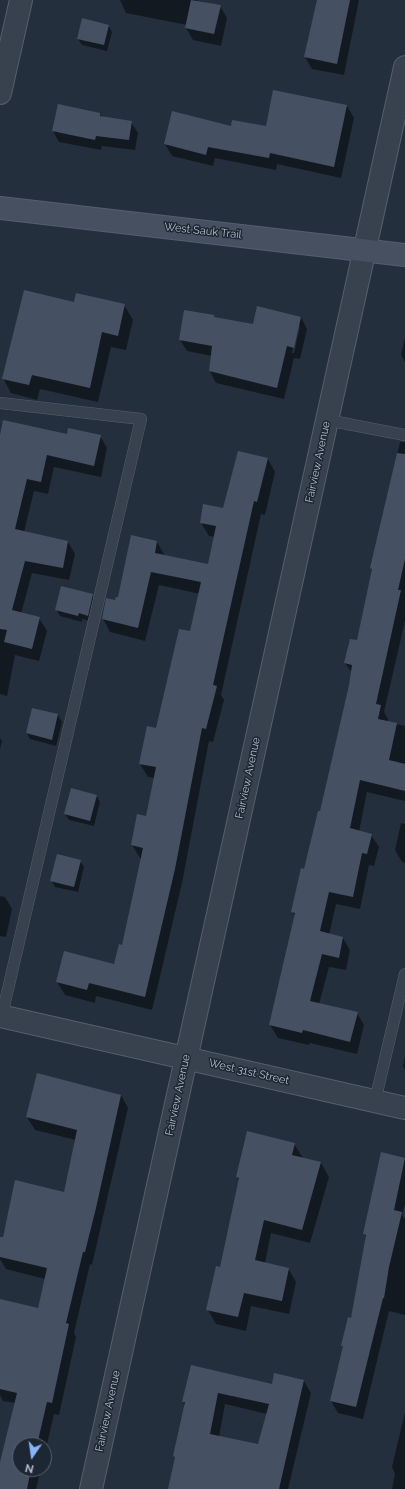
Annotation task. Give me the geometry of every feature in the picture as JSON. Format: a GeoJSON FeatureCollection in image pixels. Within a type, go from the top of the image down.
{"type":"FeatureCollection","features":[{"type":"Feature","properties":{"kind":"main road","name":"West Sauk Trail"},"geometry":{"type":"LineString","coordinates":[[0,208],[405,254]]}},
{"type":"Feature","properties":{"kind":"street"},"geometry":{"type":"LineString","coordinates":[[0,93],[21,0]]}},
{"type":"Feature","properties":{"kind":"street","name":"Fairview Avenue"},"geometry":{"type":"LineString","coordinates":[[91,1489],[405,68]]}},
{"type":"Feature","properties":{"kind":"street","name":"West 31st Street"},"geometry":{"type":"LineString","coordinates":[[1,1018],[405,1108]]}},
{"type":"Feature","properties":{"kind":"lane"},"geometry":{"type":"LineString","coordinates":[[0,403],[141,420],[1,1018]]}},
{"type":"Feature","properties":{"kind":"lane"},"geometry":{"type":"LineString","coordinates":[[327,420],[405,436]]}},
{"type":"Feature","properties":{"kind":"lane"},"geometry":{"type":"LineString","coordinates":[[375,1101],[405,974]]}},
{"type":"Feature","properties":{"kind":"building"},"geometry":{"type":"Polygon","coordinates":[[[191,0],[221,5],[214,34],[185,28],[191,0]]]}},
{"type":"Feature","properties":{"kind":"building"},"geometry":{"type":"Polygon","coordinates":[[[317,0],[350,0],[337,64],[304,57],[317,0]]]}},
{"type":"Feature","properties":{"kind":"building"},"geometry":{"type":"Polygon","coordinates":[[[82,18],[109,25],[104,45],[77,39],[82,18]]]}},
{"type":"Feature","properties":{"kind":"building"},"geometry":{"type":"Polygon","coordinates":[[[273,90],[347,105],[334,167],[270,153],[269,158],[208,147],[206,155],[164,144],[172,111],[231,126],[232,120],[266,126],[273,90]]]}},
{"type":"Feature","properties":{"kind":"building"},"geometry":{"type":"Polygon","coordinates":[[[58,104],[100,113],[100,116],[132,121],[129,140],[96,136],[95,140],[52,131],[58,104]]]}},
{"type":"Feature","properties":{"kind":"building"},"geometry":{"type":"Polygon","coordinates":[[[24,290],[74,302],[76,293],[125,304],[118,336],[102,332],[90,388],[32,375],[29,385],[2,379],[24,290]]]}},
{"type":"Feature","properties":{"kind":"building"},"geometry":{"type":"Polygon","coordinates":[[[257,306],[301,317],[294,348],[287,346],[277,388],[209,371],[212,346],[179,340],[184,310],[253,324],[257,306]]]}},
{"type":"Feature","properties":{"kind":"building"},"geometry":{"type":"Polygon","coordinates":[[[3,420],[67,434],[68,428],[101,435],[94,466],[47,455],[41,482],[27,479],[15,529],[68,541],[63,568],[25,561],[12,610],[40,617],[32,649],[4,642],[7,630],[0,629],[0,435],[3,420]]]}},
{"type":"Feature","properties":{"kind":"building"},"geometry":{"type":"Polygon","coordinates":[[[238,451],[268,458],[257,502],[254,501],[213,685],[217,686],[206,729],[202,728],[175,869],[145,997],[89,983],[87,990],[56,982],[64,951],[114,964],[119,944],[122,945],[143,848],[131,845],[137,814],[146,816],[156,767],[139,764],[147,726],[156,728],[179,629],[190,631],[201,582],[151,572],[138,628],[102,619],[106,598],[115,600],[116,597],[118,597],[131,535],[157,541],[155,553],[208,564],[216,526],[200,523],[203,504],[223,508],[238,451]]]}},
{"type":"Feature","properties":{"kind":"building"},"geometry":{"type":"Polygon","coordinates":[[[397,453],[405,454],[405,559],[398,590],[401,590],[376,704],[381,705],[378,719],[397,723],[389,760],[405,764],[405,791],[360,780],[350,828],[372,834],[367,854],[362,853],[353,897],[329,892],[320,931],[343,937],[339,958],[322,954],[310,1001],[358,1012],[350,1042],[303,1030],[302,1033],[269,1025],[295,913],[291,912],[301,868],[304,869],[318,811],[320,811],[349,685],[352,665],[344,663],[350,639],[357,640],[372,569],[370,568],[397,453]]]}},
{"type":"Feature","properties":{"kind":"building"},"geometry":{"type":"Polygon","coordinates":[[[61,586],[93,594],[88,616],[79,613],[78,616],[55,610],[61,586]]]}},
{"type":"Feature","properties":{"kind":"building"},"geometry":{"type":"Polygon","coordinates":[[[32,708],[58,714],[52,740],[26,733],[32,708]]]}},
{"type":"Feature","properties":{"kind":"building"},"geometry":{"type":"Polygon","coordinates":[[[71,788],[97,795],[90,821],[64,814],[71,788]]]}},
{"type":"Feature","properties":{"kind":"building"},"geometry":{"type":"Polygon","coordinates":[[[57,854],[81,860],[74,887],[50,881],[57,854]]]}},
{"type":"Feature","properties":{"kind":"building"},"geometry":{"type":"Polygon","coordinates":[[[37,1073],[121,1095],[96,1208],[85,1252],[83,1252],[66,1323],[69,1324],[52,1403],[47,1402],[39,1437],[12,1437],[12,1477],[29,1477],[27,1489],[0,1489],[0,1462],[17,1393],[0,1389],[0,1299],[38,1308],[47,1268],[0,1257],[0,1237],[3,1237],[15,1180],[64,1192],[77,1130],[26,1117],[37,1073]]]}},
{"type":"Feature","properties":{"kind":"building"},"geometry":{"type":"Polygon","coordinates":[[[247,1131],[295,1143],[292,1155],[321,1162],[302,1230],[264,1220],[255,1260],[289,1268],[282,1301],[244,1293],[238,1317],[206,1310],[216,1266],[220,1267],[239,1178],[236,1177],[247,1131]]]}},
{"type":"Feature","properties":{"kind":"building"},"geometry":{"type":"Polygon","coordinates":[[[381,1152],[405,1158],[394,1210],[402,1212],[389,1267],[384,1298],[356,1407],[330,1401],[348,1317],[351,1318],[366,1235],[363,1234],[381,1152]]]}},
{"type":"Feature","properties":{"kind":"building"},"geometry":{"type":"Polygon","coordinates":[[[191,1365],[272,1384],[274,1373],[304,1380],[279,1489],[168,1489],[175,1457],[173,1456],[185,1402],[182,1402],[191,1365]],[[218,1393],[210,1434],[258,1444],[269,1404],[218,1393]]]}}]}
